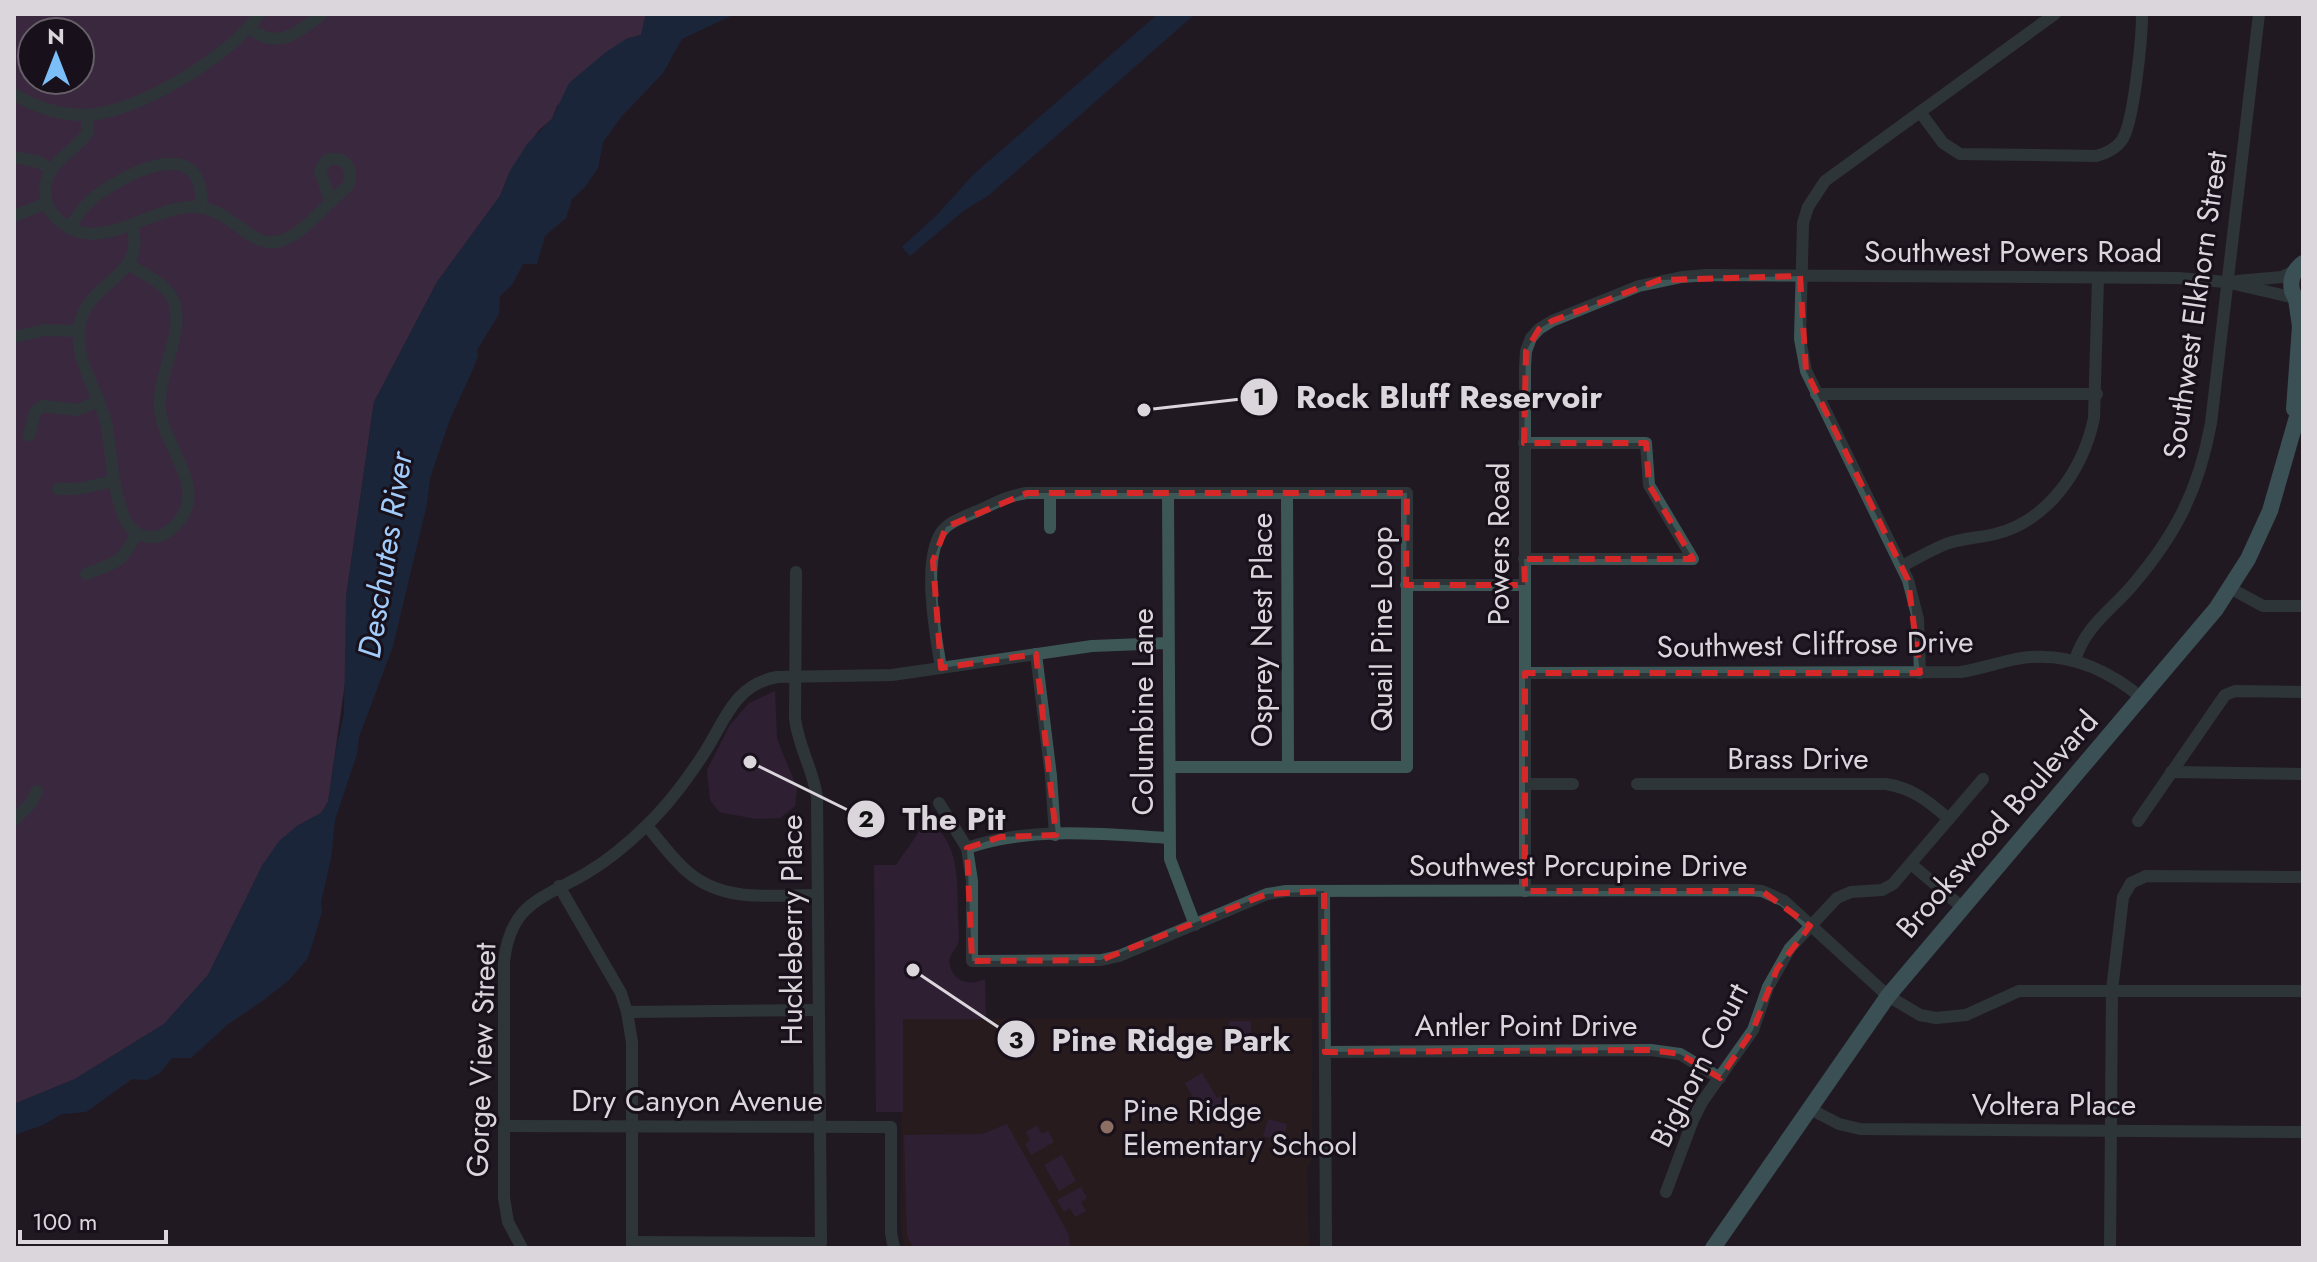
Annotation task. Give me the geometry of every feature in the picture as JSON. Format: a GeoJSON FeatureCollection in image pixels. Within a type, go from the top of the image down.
{"type":"FeatureCollection","features":[{"type":"Feature","properties":{"kind":"main road","name":"Brookswood Boulevard"},"geometry":{"type":"LineString","coordinates":[[2294,422],[2293,392],[2300,326],[2298,301],[2291,285],[2301,265]]}},
{"type":"Feature","properties":{"kind":"main road","name":"Brookswood Boulevard"},"geometry":{"type":"LineString","coordinates":[[1713,1248],[1888,996],[2198,633],[2230,588],[2248,559],[2270,511],[2303,396]]}},
{"type":"Feature","properties":{"kind":"street"},"geometry":{"type":"LineString","coordinates":[[14,94],[36,106],[67,114],[114,111],[149,96],[217,58],[249,28],[259,14]]}},
{"type":"Feature","properties":{"kind":"street"},"geometry":{"type":"LineString","coordinates":[[249,28],[259,36],[273,40],[286,38],[322,14]]}},
{"type":"Feature","properties":{"kind":"street"},"geometry":{"type":"LineString","coordinates":[[1920,673],[1914,597],[1902,566],[1806,371],[1802,355],[1800,276],[1803,223],[1815,193],[1832,175],[2055,14]]}},
{"type":"Feature","properties":{"kind":"street"},"geometry":{"type":"LineString","coordinates":[[1920,112],[1943,143],[1960,154],[2096,156],[2106,153],[2116,147],[2127,131],[2142,14]]}},
{"type":"Feature","properties":{"kind":"street","name":"Southwest Elkhorn Street"},"geometry":{"type":"LineString","coordinates":[[2075,660],[2086,634],[2168,541],[2198,477],[2208,439],[2259,14]]}},
{"type":"Feature","properties":{"kind":"street"},"geometry":{"type":"LineString","coordinates":[[87,115],[88,132],[85,137],[47,176],[47,203],[56,217],[77,232],[102,233],[172,210],[201,207],[216,210],[262,242],[273,242],[287,239],[301,229],[330,200]]}},
{"type":"Feature","properties":{"kind":"street"},"geometry":{"type":"LineString","coordinates":[[14,157],[39,162],[51,169]]}},
{"type":"Feature","properties":{"kind":"street"},"geometry":{"type":"LineString","coordinates":[[69,228],[95,196],[134,172],[156,164],[177,163],[194,173],[200,185],[201,207]]}},
{"type":"Feature","properties":{"kind":"street"},"geometry":{"type":"LineString","coordinates":[[14,216],[47,203]]}},
{"type":"Feature","properties":{"kind":"street"},"geometry":{"type":"LineString","coordinates":[[128,264],[165,288],[173,299],[175,332],[162,374],[160,408],[166,438],[186,477],[189,492],[184,515],[172,530],[159,536],[137,533],[125,519],[114,481],[106,424],[79,348],[78,331],[89,299],[116,278],[128,264],[136,241],[132,225]]}},
{"type":"Feature","properties":{"kind":"street"},"geometry":{"type":"LineString","coordinates":[[2226,282],[2282,277],[2301,265]]}},
{"type":"Feature","properties":{"kind":"street","name":"Powers Road"},"geometry":{"type":"LineString","coordinates":[[1525,891],[1524,443],[1526,351],[1531,338],[1539,329],[1659,280],[1708,275],[1800,276]]}},
{"type":"Feature","properties":{"kind":"street","name":"Southwest Powers Road"},"geometry":{"type":"LineString","coordinates":[[1800,276],[2178,278],[2226,282]]}},
{"type":"Feature","properties":{"kind":"street"},"geometry":{"type":"LineString","coordinates":[[1902,566],[1946,544],[2015,527],[2048,504],[2068,480],[2090,438],[2097,394],[2098,278]]}},
{"type":"Feature","properties":{"kind":"street"},"geometry":{"type":"LineString","coordinates":[[2226,282],[2298,301]]}},
{"type":"Feature","properties":{"kind":"street"},"geometry":{"type":"LineString","coordinates":[[14,337],[45,330],[78,331]]}},
{"type":"Feature","properties":{"kind":"street"},"geometry":{"type":"LineString","coordinates":[[1816,394],[2097,394]]}},
{"type":"Feature","properties":{"kind":"street"},"geometry":{"type":"LineString","coordinates":[[29,435],[35,412],[42,406],[77,410],[99,401]]}},
{"type":"Feature","properties":{"kind":"street"},"geometry":{"type":"LineString","coordinates":[[1524,443],[1646,443],[1649,485],[1693,559],[1524,559]]}},
{"type":"Feature","properties":{"kind":"street"},"geometry":{"type":"LineString","coordinates":[[58,489],[78,489],[114,481]]}},
{"type":"Feature","properties":{"kind":"street"},"geometry":{"type":"LineString","coordinates":[[1050,493],[1050,528]]}},
{"type":"Feature","properties":{"kind":"street","name":"Quail Pine Loop"},"geometry":{"type":"LineString","coordinates":[[941,668],[932,601],[933,561],[939,536],[960,518],[1010,496],[1050,493],[1407,493],[1407,767],[1170,767]]}},
{"type":"Feature","properties":{"kind":"street","name":"Columbine Lane"},"geometry":{"type":"LineString","coordinates":[[1168,493],[1169,838],[1174,873],[1195,925]]}},
{"type":"Feature","properties":{"kind":"street","name":"Osprey Nest Place"},"geometry":{"type":"LineString","coordinates":[[1287,493],[1288,767]]}},
{"type":"Feature","properties":{"kind":"street"},"geometry":{"type":"LineString","coordinates":[[86,574],[120,561],[128,553],[137,533]]}},
{"type":"Feature","properties":{"kind":"street","name":"Huckleberry Place"},"geometry":{"type":"LineString","coordinates":[[632,1245],[821,1243],[817,797],[811,768],[796,733],[796,572]]}},
{"type":"Feature","properties":{"kind":"street"},"geometry":{"type":"LineString","coordinates":[[1406,585],[1525,585]]}},
{"type":"Feature","properties":{"kind":"street"},"geometry":{"type":"LineString","coordinates":[[2230,588],[2263,606],[2303,606]]}},
{"type":"Feature","properties":{"kind":"street","name":"Gorge View Street"},"geometry":{"type":"LineString","coordinates":[[522,1248],[508,1222],[504,1198],[505,947],[514,922],[542,895],[586,873],[647,826],[681,788],[727,711],[742,692],[764,679],[892,675],[1092,646],[1168,643]]}},
{"type":"Feature","properties":{"kind":"street"},"geometry":{"type":"LineString","coordinates":[[1036,654],[1055,835]]}},
{"type":"Feature","properties":{"kind":"street","name":"Southwest Cliffrose Drive"},"geometry":{"type":"LineString","coordinates":[[1525,673],[1961,672],[2035,657],[2075,660],[2110,673],[2142,698]]}},
{"type":"Feature","properties":{"kind":"street"},"geometry":{"type":"LineString","coordinates":[[2138,821],[2227,694],[2235,691],[2303,692]]}},
{"type":"Feature","properties":{"kind":"street"},"geometry":{"type":"LineString","coordinates":[[2171,772],[2303,774]]}},
{"type":"Feature","properties":{"kind":"street","name":"Bighorn Court"},"geometry":{"type":"LineString","coordinates":[[1666,1192],[1693,1120],[1753,1030],[1777,969],[1790,948],[1837,898],[1851,892],[1888,888],[1983,779]]}},
{"type":"Feature","properties":{"kind":"street"},"geometry":{"type":"LineString","coordinates":[[1525,784],[1573,784]]}},
{"type":"Feature","properties":{"kind":"street","name":"Brass Drive"},"geometry":{"type":"LineString","coordinates":[[1637,784],[1886,784],[1910,790],[1949,819]]}},
{"type":"Feature","properties":{"kind":"street"},"geometry":{"type":"LineString","coordinates":[[14,820],[31,803],[37,791]]}},
{"type":"Feature","properties":{"kind":"street"},"geometry":{"type":"LineString","coordinates":[[939,803],[967,848],[1000,837],[1169,838]]}},
{"type":"Feature","properties":{"kind":"street"},"geometry":{"type":"LineString","coordinates":[[647,826],[686,871],[720,891],[740,895],[816,895]]}},
{"type":"Feature","properties":{"kind":"street","name":"Southwest Porcupine Drive"},"geometry":{"type":"LineString","coordinates":[[967,848],[972,881],[972,961],[1101,960],[1119,956],[1267,894],[1286,891],[1762,891],[1784,901],[1888,996],[1920,1015],[1949,1018],[1966,1015],[2019,991],[2303,991]]}},
{"type":"Feature","properties":{"kind":"street"},"geometry":{"type":"LineString","coordinates":[[1911,864],[1963,908]]}},
{"type":"Feature","properties":{"kind":"street"},"geometry":{"type":"LineString","coordinates":[[2110,1248],[2112,990],[2123,897],[2131,883],[2146,876],[2303,877]]}},
{"type":"Feature","properties":{"kind":"street"},"geometry":{"type":"LineString","coordinates":[[559,886],[621,993],[627,1012],[632,1042],[632,1245]]}},
{"type":"Feature","properties":{"kind":"street"},"geometry":{"type":"LineString","coordinates":[[1324,891],[1326,1248]]}},
{"type":"Feature","properties":{"kind":"street"},"geometry":{"type":"LineString","coordinates":[[627,1012],[818,1010]]}},
{"type":"Feature","properties":{"kind":"street","name":"Antler Point Drive"},"geometry":{"type":"LineString","coordinates":[[1325,1052],[1651,1050],[1680,1054],[1720,1078]]}},
{"type":"Feature","properties":{"kind":"street","name":"Voltera Place"},"geometry":{"type":"LineString","coordinates":[[1810,1109],[1839,1124],[1860,1129],[2303,1132]]}},
{"type":"Feature","properties":{"kind":"street","name":"Dry Canyon Avenue"},"geometry":{"type":"LineString","coordinates":[[504,1126],[891,1127],[891,1233],[894,1248]]}},
{"type":"Feature","properties":{"kind":"highlighted area"},"geometry":{"type":"Polygon","coordinates":[[[1800,276],[1806,371],[1908,580],[1920,673],[1525,673],[1525,891],[1762,891],[1810,926],[1777,969],[1753,1030],[1720,1078],[1680,1054],[1651,1050],[1325,1052],[1324,891],[1267,894],[1101,960],[972,961],[967,848],[1000,837],[1056,835],[1051,776],[1036,654],[941,668],[933,561],[946,527],[1027,493],[1407,493],[1406,585],[1525,585],[1524,559],[1693,559],[1649,485],[1646,443],[1524,443],[1526,351],[1539,329],[1552,321],[1659,280],[1800,276]]]}},
{"type":"Feature","properties":{"kind":"shaded area"},"geometry":{"type":"Polygon","coordinates":[[[14,14],[646,14],[641,35],[626,39],[557,106],[552,119],[539,130],[510,171],[500,196],[437,282],[374,402],[346,597],[346,676],[328,802],[321,813],[297,826],[263,864],[208,975],[164,1024],[75,1079],[14,1104],[14,14]]]}},
{"type":"Feature","properties":{"kind":"shaded area"},"geometry":{"type":"Polygon","coordinates":[[[775,691],[777,739],[797,788],[795,806],[780,818],[756,819],[719,812],[710,800],[707,770],[730,725],[749,703],[775,691]]]}},
{"type":"Feature","properties":{"kind":"shaded area"},"geometry":{"type":"Polygon","coordinates":[[[926,822],[946,839],[955,864],[959,938],[950,956],[950,966],[955,976],[964,982],[985,979],[986,1019],[903,1019],[903,1112],[876,1112],[874,865],[896,865],[926,822]]]}},
{"type":"Feature","properties":{"kind":"shaded area","name":"Pine Ridge Elementary School"},"geometry":{"type":"Polygon","coordinates":[[[1312,1018],[1312,1160],[1307,1167],[1309,1248],[905,1248],[901,1227],[902,1019],[1312,1018]]]}},
{"type":"Feature","properties":{"kind":"shaded area"},"geometry":{"type":"Polygon","coordinates":[[[1229,1021],[1251,1021],[1251,1036],[1229,1035],[1229,1021]]]}},
{"type":"Feature","properties":{"kind":"shaded area"},"geometry":{"type":"Polygon","coordinates":[[[1202,1073],[1217,1098],[1223,1096],[1229,1107],[1206,1120],[1185,1083],[1202,1073]]]}},
{"type":"Feature","properties":{"kind":"shaded area"},"geometry":{"type":"Polygon","coordinates":[[[1268,1119],[1287,1124],[1283,1141],[1263,1136],[1268,1119]]]}},
{"type":"Feature","properties":{"kind":"shaded area"},"geometry":{"type":"Polygon","coordinates":[[[1007,1124],[1069,1235],[1070,1248],[913,1248],[907,1235],[904,1135],[982,1134],[1007,1124]]]}},
{"type":"Feature","properties":{"kind":"shaded area"},"geometry":{"type":"Polygon","coordinates":[[[1037,1125],[1042,1134],[1048,1131],[1054,1142],[1031,1155],[1025,1144],[1030,1140],[1026,1132],[1037,1125]]]}},
{"type":"Feature","properties":{"kind":"shaded area"},"geometry":{"type":"Polygon","coordinates":[[[1062,1155],[1076,1181],[1059,1191],[1044,1165],[1062,1155]]]}},
{"type":"Feature","properties":{"kind":"shaded area"},"geometry":{"type":"Polygon","coordinates":[[[1081,1187],[1087,1198],[1081,1202],[1086,1211],[1075,1217],[1070,1208],[1064,1212],[1057,1200],[1081,1187]]]}},
{"type":"Feature","properties":{"kind":"water","name":"Deschutes River"},"geometry":{"type":"Polygon","coordinates":[[[646,14],[735,14],[682,39],[663,73],[622,116],[603,142],[598,168],[572,199],[566,218],[545,236],[537,264],[523,264],[512,285],[500,296],[499,314],[477,350],[478,356],[450,419],[430,478],[427,504],[393,646],[359,737],[357,754],[335,820],[322,912],[308,958],[289,980],[227,1025],[191,1058],[172,1058],[160,1073],[147,1080],[132,1079],[86,1112],[62,1114],[43,1125],[14,1135],[14,1104],[75,1079],[164,1024],[208,975],[263,864],[279,841],[297,826],[321,813],[328,802],[344,715],[346,597],[374,402],[437,282],[500,196],[510,171],[527,144],[552,119],[569,83],[606,52],[626,39],[641,35],[646,14]]]}},
{"type":"Feature","properties":{"kind":"water"},"geometry":{"type":"Polygon","coordinates":[[[1158,14],[1195,14],[989,195],[962,212],[910,256],[902,247],[936,216],[974,174],[1158,14]]]}},
{"type":"Feature","properties":{"kind":"place","name":"Rock Bluff Reservoir"},"geometry":{"type":"Point","coordinates":[1144,410]}},
{"type":"Feature","properties":{"kind":"place","name":"The Pit"},"geometry":{"type":"Point","coordinates":[750,762]}},
{"type":"Feature","properties":{"kind":"place","name":"Pine Ridge Park"},"geometry":{"type":"Point","coordinates":[913,970]}},
{"type":"Feature","properties":{"kind":"place","name":"Pine Ridge Elementary School"},"geometry":{"type":"Point","coordinates":[1107,1127]}}]}
